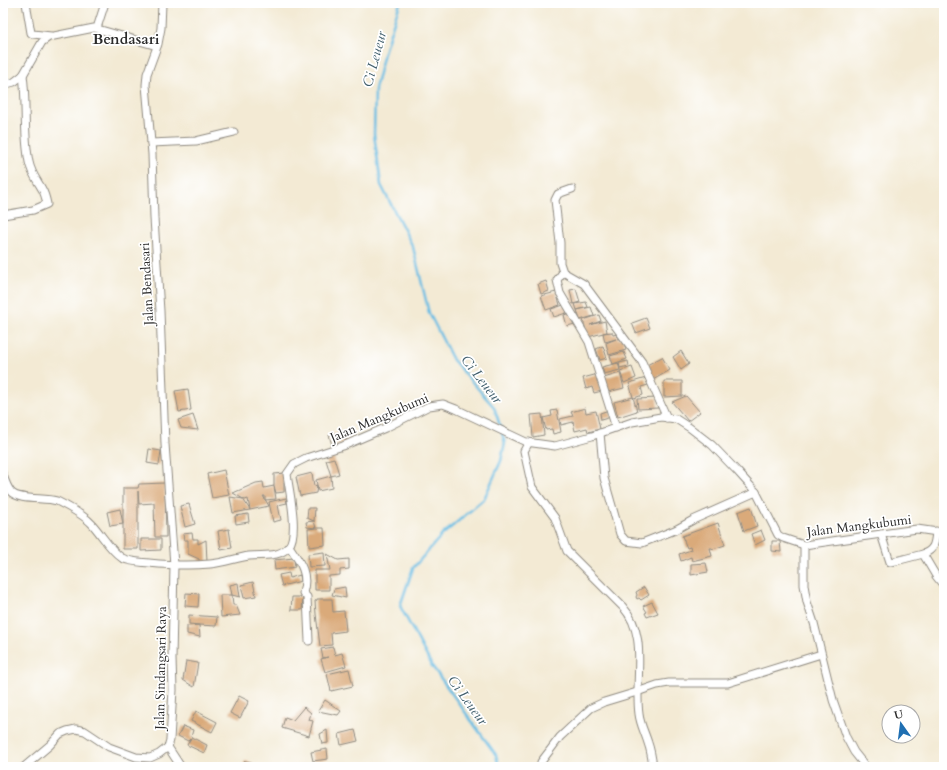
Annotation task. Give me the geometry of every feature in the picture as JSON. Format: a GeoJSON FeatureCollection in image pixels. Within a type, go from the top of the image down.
{"type":"FeatureCollection","features":[{"type":"Feature","properties":{"kind":"street"},"geometry":{"type":"LineString","coordinates":[[26,3],[31,33],[53,36]]}},
{"type":"Feature","properties":{"kind":"street"},"geometry":{"type":"LineString","coordinates":[[97,28],[105,3]]}},
{"type":"Feature","properties":{"kind":"street","name":"Jalan Bendasari"},"geometry":{"type":"LineString","coordinates":[[162,3],[161,28],[157,46],[147,74],[146,85],[151,143],[165,444],[174,565]]}},
{"type":"Feature","properties":{"kind":"street"},"geometry":{"type":"LineString","coordinates":[[3,85],[14,82],[23,75],[42,42],[53,36],[89,28],[97,28],[157,46]]}},
{"type":"Feature","properties":{"kind":"street"},"geometry":{"type":"LineString","coordinates":[[3,215],[33,210],[47,204],[42,189],[32,174],[29,162],[26,133],[26,94],[23,75]]}},
{"type":"Feature","properties":{"kind":"street"},"geometry":{"type":"LineString","coordinates":[[151,143],[196,141],[234,132]]}},
{"type":"Feature","properties":{"kind":"street"},"geometry":{"type":"LineString","coordinates":[[572,189],[560,193],[555,200],[560,243],[560,262],[563,272],[584,284],[642,362],[667,418]]}},
{"type":"Feature","properties":{"kind":"street"},"geometry":{"type":"LineString","coordinates":[[563,272],[557,280],[560,292],[589,342],[616,428]]}},
{"type":"Feature","properties":{"kind":"street","name":"Jalan Mangkubumi"},"geometry":{"type":"LineString","coordinates":[[289,546],[292,534],[293,509],[286,474],[294,464],[306,458],[386,428],[429,406],[442,404],[528,442],[555,446],[632,422],[661,417],[676,419],[712,445],[756,492],[778,535],[782,538],[804,545],[917,529],[944,532]]}},
{"type":"Feature","properties":{"kind":"street"},"geometry":{"type":"LineString","coordinates":[[600,433],[604,478],[620,534],[626,541],[642,543],[676,530],[693,520],[756,492]]}},
{"type":"Feature","properties":{"kind":"street"},"geometry":{"type":"LineString","coordinates":[[528,442],[524,450],[531,485],[555,518],[567,550],[623,607],[635,625],[638,640],[637,692],[639,716],[650,750],[653,767]]}},
{"type":"Feature","properties":{"kind":"street"},"geometry":{"type":"LineString","coordinates":[[3,475],[9,489],[14,495],[57,500],[91,522],[112,549],[122,558],[131,561],[174,565],[211,564],[252,556],[276,554],[289,546],[302,565],[304,573],[302,593],[307,598],[309,641]]}},
{"type":"Feature","properties":{"kind":"street"},"geometry":{"type":"LineString","coordinates":[[881,534],[890,562],[896,562],[929,552],[934,547],[936,531]]}},
{"type":"Feature","properties":{"kind":"street"},"geometry":{"type":"LineString","coordinates":[[804,545],[804,585],[807,602],[814,623],[833,700],[846,737],[854,752],[866,767]]}},
{"type":"Feature","properties":{"kind":"street"},"geometry":{"type":"LineString","coordinates":[[923,554],[936,576],[944,586]]}},
{"type":"Feature","properties":{"kind":"street","name":"Jalan Sindangsari Raya"},"geometry":{"type":"LineString","coordinates":[[24,767],[50,745],[60,734],[76,729],[85,731],[110,747],[136,757],[150,758],[159,754],[168,747],[172,726],[174,690],[172,659],[174,565]]}},
{"type":"Feature","properties":{"kind":"street"},"geometry":{"type":"LineString","coordinates":[[541,767],[541,762],[560,737],[591,708],[608,700],[657,685],[669,683],[728,683],[821,654]]}},
{"type":"Feature","properties":{"kind":"street"},"geometry":{"type":"LineString","coordinates":[[168,747],[181,767]]}},
{"type":"Feature","properties":{"kind":"building"},"geometry":{"type":"Polygon","coordinates":[[[546,281],[549,291],[541,294],[538,284],[546,281]]]}},
{"type":"Feature","properties":{"kind":"building"},"geometry":{"type":"Polygon","coordinates":[[[576,289],[580,302],[573,304],[570,290],[576,289]]]}},
{"type":"Feature","properties":{"kind":"building"},"geometry":{"type":"Polygon","coordinates":[[[556,292],[560,305],[546,310],[541,296],[556,292]]]}},
{"type":"Feature","properties":{"kind":"building"},"geometry":{"type":"Polygon","coordinates":[[[586,302],[588,307],[577,310],[575,304],[586,302]]]}},
{"type":"Feature","properties":{"kind":"building"},"geometry":{"type":"Polygon","coordinates":[[[567,304],[569,312],[554,317],[551,309],[567,304]]]}},
{"type":"Feature","properties":{"kind":"building"},"geometry":{"type":"Polygon","coordinates":[[[591,307],[594,316],[580,320],[577,310],[591,307]]]}},
{"type":"Feature","properties":{"kind":"building"},"geometry":{"type":"Polygon","coordinates":[[[572,312],[575,324],[567,326],[564,315],[572,312]]]}},
{"type":"Feature","properties":{"kind":"building"},"geometry":{"type":"Polygon","coordinates":[[[599,315],[601,321],[590,325],[605,321],[607,332],[588,337],[583,320],[599,315]]]}},
{"type":"Feature","properties":{"kind":"building"},"geometry":{"type":"Polygon","coordinates":[[[646,318],[650,328],[636,333],[632,323],[646,318]]]}},
{"type":"Feature","properties":{"kind":"building"},"geometry":{"type":"Polygon","coordinates":[[[612,332],[613,335],[617,334],[618,339],[623,338],[626,350],[609,355],[606,343],[616,339],[605,342],[603,333],[612,332]]]}},
{"type":"Feature","properties":{"kind":"building"},"geometry":{"type":"Polygon","coordinates":[[[603,346],[607,358],[600,360],[596,349],[603,346]]]}},
{"type":"Feature","properties":{"kind":"building"},"geometry":{"type":"Polygon","coordinates":[[[681,351],[689,364],[681,370],[673,357],[681,351]]]}},
{"type":"Feature","properties":{"kind":"building"},"geometry":{"type":"Polygon","coordinates":[[[624,352],[627,359],[613,364],[610,356],[624,352]]]}},
{"type":"Feature","properties":{"kind":"building"},"geometry":{"type":"Polygon","coordinates":[[[662,357],[670,370],[653,380],[645,366],[662,357]]]}},
{"type":"Feature","properties":{"kind":"building"},"geometry":{"type":"Polygon","coordinates":[[[628,361],[629,366],[620,368],[619,363],[628,361]]]}},
{"type":"Feature","properties":{"kind":"building"},"geometry":{"type":"Polygon","coordinates":[[[618,363],[620,370],[604,374],[602,367],[618,363]]]}},
{"type":"Feature","properties":{"kind":"building"},"geometry":{"type":"Polygon","coordinates":[[[632,367],[636,378],[624,383],[620,371],[632,367]]]}},
{"type":"Feature","properties":{"kind":"building"},"geometry":{"type":"Polygon","coordinates":[[[620,373],[624,388],[608,392],[604,378],[620,373]]]}},
{"type":"Feature","properties":{"kind":"building"},"geometry":{"type":"Polygon","coordinates":[[[598,374],[602,391],[594,393],[592,387],[586,389],[583,378],[598,374]]]}},
{"type":"Feature","properties":{"kind":"building"},"geometry":{"type":"Polygon","coordinates":[[[646,378],[648,385],[641,387],[643,395],[633,397],[629,383],[646,378]]]}},
{"type":"Feature","properties":{"kind":"building"},"geometry":{"type":"Polygon","coordinates":[[[664,381],[682,381],[682,396],[664,397],[664,381]]]}},
{"type":"Feature","properties":{"kind":"building"},"geometry":{"type":"Polygon","coordinates":[[[188,389],[191,410],[179,412],[175,391],[188,389]]]}},
{"type":"Feature","properties":{"kind":"building"},"geometry":{"type":"Polygon","coordinates":[[[686,396],[700,412],[688,421],[672,402],[686,396]]]}},
{"type":"Feature","properties":{"kind":"building"},"geometry":{"type":"Polygon","coordinates":[[[633,397],[637,411],[618,417],[614,402],[633,397]]]}},
{"type":"Feature","properties":{"kind":"building"},"geometry":{"type":"Polygon","coordinates":[[[657,398],[658,408],[638,409],[637,399],[657,398]]]}},
{"type":"Feature","properties":{"kind":"building"},"geometry":{"type":"Polygon","coordinates":[[[585,408],[586,413],[596,411],[600,429],[588,432],[587,428],[575,431],[573,422],[561,425],[560,419],[573,416],[571,412],[585,408]]]}},
{"type":"Feature","properties":{"kind":"building"},"geometry":{"type":"Polygon","coordinates":[[[557,410],[561,432],[553,434],[552,429],[546,430],[543,418],[552,416],[551,411],[557,410]]]}},
{"type":"Feature","properties":{"kind":"building"},"geometry":{"type":"Polygon","coordinates":[[[609,410],[611,417],[601,420],[600,413],[609,410]]]}},
{"type":"Feature","properties":{"kind":"building"},"geometry":{"type":"Polygon","coordinates":[[[542,414],[544,435],[533,437],[531,415],[542,414]]]}},
{"type":"Feature","properties":{"kind":"building"},"geometry":{"type":"Polygon","coordinates":[[[193,415],[198,430],[181,428],[178,420],[193,415]]]}},
{"type":"Feature","properties":{"kind":"building"},"geometry":{"type":"Polygon","coordinates":[[[344,432],[346,442],[332,445],[329,435],[344,432]]]}},
{"type":"Feature","properties":{"kind":"building"},"geometry":{"type":"Polygon","coordinates":[[[149,449],[161,451],[159,465],[147,463],[149,449]]]}},
{"type":"Feature","properties":{"kind":"building"},"geometry":{"type":"Polygon","coordinates":[[[334,458],[339,474],[331,476],[326,460],[334,458]]]}},
{"type":"Feature","properties":{"kind":"building"},"geometry":{"type":"Polygon","coordinates":[[[224,470],[229,495],[212,498],[207,474],[224,470]]]}},
{"type":"Feature","properties":{"kind":"building"},"geometry":{"type":"Polygon","coordinates":[[[285,473],[286,482],[284,482],[284,492],[276,493],[274,486],[274,474],[285,473]]]}},
{"type":"Feature","properties":{"kind":"building"},"geometry":{"type":"Polygon","coordinates":[[[312,473],[314,486],[317,485],[316,493],[300,496],[296,477],[312,473]]]}},
{"type":"Feature","properties":{"kind":"building"},"geometry":{"type":"Polygon","coordinates":[[[331,476],[332,488],[318,491],[316,480],[331,476]]]}},
{"type":"Feature","properties":{"kind":"building"},"geometry":{"type":"Polygon","coordinates":[[[263,482],[264,488],[274,486],[276,499],[265,500],[269,506],[250,510],[248,499],[245,500],[233,493],[256,483],[263,482]]]}},
{"type":"Feature","properties":{"kind":"building"},"geometry":{"type":"Polygon","coordinates":[[[165,483],[166,537],[155,537],[154,503],[139,504],[138,491],[138,549],[123,549],[123,488],[138,488],[139,484],[165,483]]]}},
{"type":"Feature","properties":{"kind":"building"},"geometry":{"type":"Polygon","coordinates":[[[230,497],[243,499],[250,510],[233,513],[230,497]]]}},
{"type":"Feature","properties":{"kind":"building"},"geometry":{"type":"Polygon","coordinates":[[[286,498],[287,503],[278,505],[281,520],[273,522],[269,502],[286,498]]]}},
{"type":"Feature","properties":{"kind":"building"},"geometry":{"type":"Polygon","coordinates":[[[189,504],[195,524],[185,527],[180,506],[189,504]]]}},
{"type":"Feature","properties":{"kind":"building"},"geometry":{"type":"Polygon","coordinates":[[[751,507],[757,526],[744,531],[738,512],[751,507]]]}},
{"type":"Feature","properties":{"kind":"building"},"geometry":{"type":"Polygon","coordinates":[[[308,508],[315,508],[314,521],[307,518],[308,508]]]}},
{"type":"Feature","properties":{"kind":"building"},"geometry":{"type":"Polygon","coordinates":[[[120,509],[123,524],[110,526],[107,512],[120,509]]]}},
{"type":"Feature","properties":{"kind":"building"},"geometry":{"type":"Polygon","coordinates":[[[248,514],[249,522],[236,524],[235,516],[248,514]]]}},
{"type":"Feature","properties":{"kind":"building"},"geometry":{"type":"Polygon","coordinates":[[[314,521],[316,528],[307,527],[306,522],[314,521]]]}},
{"type":"Feature","properties":{"kind":"building"},"geometry":{"type":"Polygon","coordinates":[[[718,523],[725,545],[713,549],[710,548],[712,556],[692,561],[691,557],[681,561],[679,554],[691,550],[690,547],[687,548],[682,536],[718,523]]]}},
{"type":"Feature","properties":{"kind":"building"},"geometry":{"type":"Polygon","coordinates":[[[324,528],[325,545],[309,547],[308,529],[324,528]]]}},
{"type":"Feature","properties":{"kind":"building"},"geometry":{"type":"Polygon","coordinates":[[[229,529],[232,548],[221,550],[218,531],[229,529]]]}},
{"type":"Feature","properties":{"kind":"building"},"geometry":{"type":"Polygon","coordinates":[[[761,530],[765,540],[755,545],[751,534],[761,530]]]}},
{"type":"Feature","properties":{"kind":"building"},"geometry":{"type":"Polygon","coordinates":[[[192,533],[193,539],[198,539],[198,544],[206,540],[207,562],[199,563],[199,559],[188,554],[188,540],[184,540],[183,534],[192,533]]]}},
{"type":"Feature","properties":{"kind":"building"},"geometry":{"type":"Polygon","coordinates":[[[141,539],[161,539],[161,550],[141,551],[141,539]]]}},
{"type":"Feature","properties":{"kind":"building"},"geometry":{"type":"Polygon","coordinates":[[[772,541],[780,541],[781,552],[772,551],[772,541]]]}},
{"type":"Feature","properties":{"kind":"building"},"geometry":{"type":"Polygon","coordinates":[[[324,552],[325,566],[309,567],[308,554],[324,552]]]}},
{"type":"Feature","properties":{"kind":"building"},"geometry":{"type":"Polygon","coordinates":[[[327,554],[338,560],[349,559],[349,569],[340,570],[340,575],[329,576],[329,590],[315,590],[315,570],[330,570],[327,554]]]}},
{"type":"Feature","properties":{"kind":"building"},"geometry":{"type":"Polygon","coordinates":[[[294,558],[295,567],[275,570],[274,560],[294,558]]]}},
{"type":"Feature","properties":{"kind":"building"},"geometry":{"type":"Polygon","coordinates":[[[706,563],[708,572],[691,575],[691,564],[706,563]]]}},
{"type":"Feature","properties":{"kind":"building"},"geometry":{"type":"Polygon","coordinates":[[[289,573],[290,578],[300,575],[301,581],[282,586],[279,575],[289,573]]]}},
{"type":"Feature","properties":{"kind":"building"},"geometry":{"type":"Polygon","coordinates":[[[253,582],[256,596],[244,598],[241,585],[253,582]]]}},
{"type":"Feature","properties":{"kind":"building"},"geometry":{"type":"Polygon","coordinates":[[[238,583],[240,597],[232,595],[230,585],[238,583]]]}},
{"type":"Feature","properties":{"kind":"building"},"geometry":{"type":"Polygon","coordinates":[[[345,587],[346,598],[332,595],[334,589],[345,587]]]}},
{"type":"Feature","properties":{"kind":"building"},"geometry":{"type":"Polygon","coordinates":[[[644,587],[649,595],[641,600],[639,598],[637,599],[636,592],[644,587]]]}},
{"type":"Feature","properties":{"kind":"building"},"geometry":{"type":"Polygon","coordinates":[[[186,593],[199,594],[198,607],[185,606],[186,593]]]}},
{"type":"Feature","properties":{"kind":"building"},"geometry":{"type":"Polygon","coordinates":[[[220,595],[232,595],[233,605],[236,605],[240,615],[221,617],[220,595]]]}},
{"type":"Feature","properties":{"kind":"building"},"geometry":{"type":"Polygon","coordinates":[[[292,597],[303,597],[302,610],[291,610],[292,597]]]}},
{"type":"Feature","properties":{"kind":"building"},"geometry":{"type":"Polygon","coordinates":[[[317,599],[332,599],[333,612],[344,611],[346,631],[331,633],[332,645],[320,646],[315,601],[317,599]]]}},
{"type":"Feature","properties":{"kind":"building"},"geometry":{"type":"Polygon","coordinates":[[[652,602],[658,613],[647,617],[645,613],[647,612],[643,606],[652,602]]]}},
{"type":"Feature","properties":{"kind":"building"},"geometry":{"type":"Polygon","coordinates":[[[189,615],[217,617],[216,626],[189,624],[189,615]]]}},
{"type":"Feature","properties":{"kind":"building"},"geometry":{"type":"Polygon","coordinates":[[[199,625],[200,637],[187,634],[187,626],[199,625]]]}},
{"type":"Feature","properties":{"kind":"building"},"geometry":{"type":"Polygon","coordinates":[[[333,647],[335,655],[342,653],[346,666],[325,672],[321,659],[328,657],[323,658],[321,649],[333,647]]]}},
{"type":"Feature","properties":{"kind":"building"},"geometry":{"type":"Polygon","coordinates":[[[186,661],[198,663],[194,687],[183,680],[186,661]]]}},
{"type":"Feature","properties":{"kind":"building"},"geometry":{"type":"Polygon","coordinates":[[[349,669],[353,686],[331,691],[327,674],[349,669]]]}},
{"type":"Feature","properties":{"kind":"building"},"geometry":{"type":"Polygon","coordinates":[[[239,696],[249,701],[240,718],[230,713],[239,696]]]}},
{"type":"Feature","properties":{"kind":"building"},"geometry":{"type":"Polygon","coordinates":[[[325,700],[341,711],[338,715],[318,711],[325,700]]]}},
{"type":"Feature","properties":{"kind":"building"},"geometry":{"type":"Polygon","coordinates":[[[304,707],[311,713],[309,720],[313,721],[309,736],[282,728],[285,717],[293,720],[304,707]]]}},
{"type":"Feature","properties":{"kind":"building"},"geometry":{"type":"Polygon","coordinates":[[[196,711],[217,722],[212,732],[191,721],[196,711]]]}},
{"type":"Feature","properties":{"kind":"building"},"geometry":{"type":"Polygon","coordinates":[[[183,726],[193,730],[191,737],[207,745],[204,753],[187,745],[191,738],[188,741],[178,736],[183,726]]]}},
{"type":"Feature","properties":{"kind":"building"},"geometry":{"type":"Polygon","coordinates":[[[327,730],[328,743],[322,744],[320,734],[327,730]]]}},
{"type":"Feature","properties":{"kind":"building"},"geometry":{"type":"Polygon","coordinates":[[[355,730],[358,741],[341,745],[339,734],[355,730]]]}},
{"type":"Feature","properties":{"kind":"building"},"geometry":{"type":"Polygon","coordinates":[[[327,749],[328,759],[313,761],[311,752],[327,749]]]}},
{"type":"Feature","properties":{"kind":"building"},"geometry":{"type":"Polygon","coordinates":[[[245,761],[251,762],[249,767],[242,767],[245,761]]]}},
{"type":"Feature","properties":{"kind":"waterway","name":"Ci Leueur"},"geometry":{"type":"LineString","coordinates":[[400,3],[385,49],[375,89],[374,134],[381,185],[413,247],[429,313],[453,360],[494,407],[501,429]]}},
{"type":"Feature","properties":{"kind":"waterway","name":"Ci Leueur"},"geometry":{"type":"LineString","coordinates":[[499,767],[496,755],[432,666],[400,606],[413,568],[442,535],[484,499],[501,461],[505,443],[502,433]]}},
{"type":"Feature","properties":{"kind":"district","name":"Bendasari"},"geometry":{"type":"Point","coordinates":[126,39]}}]}
